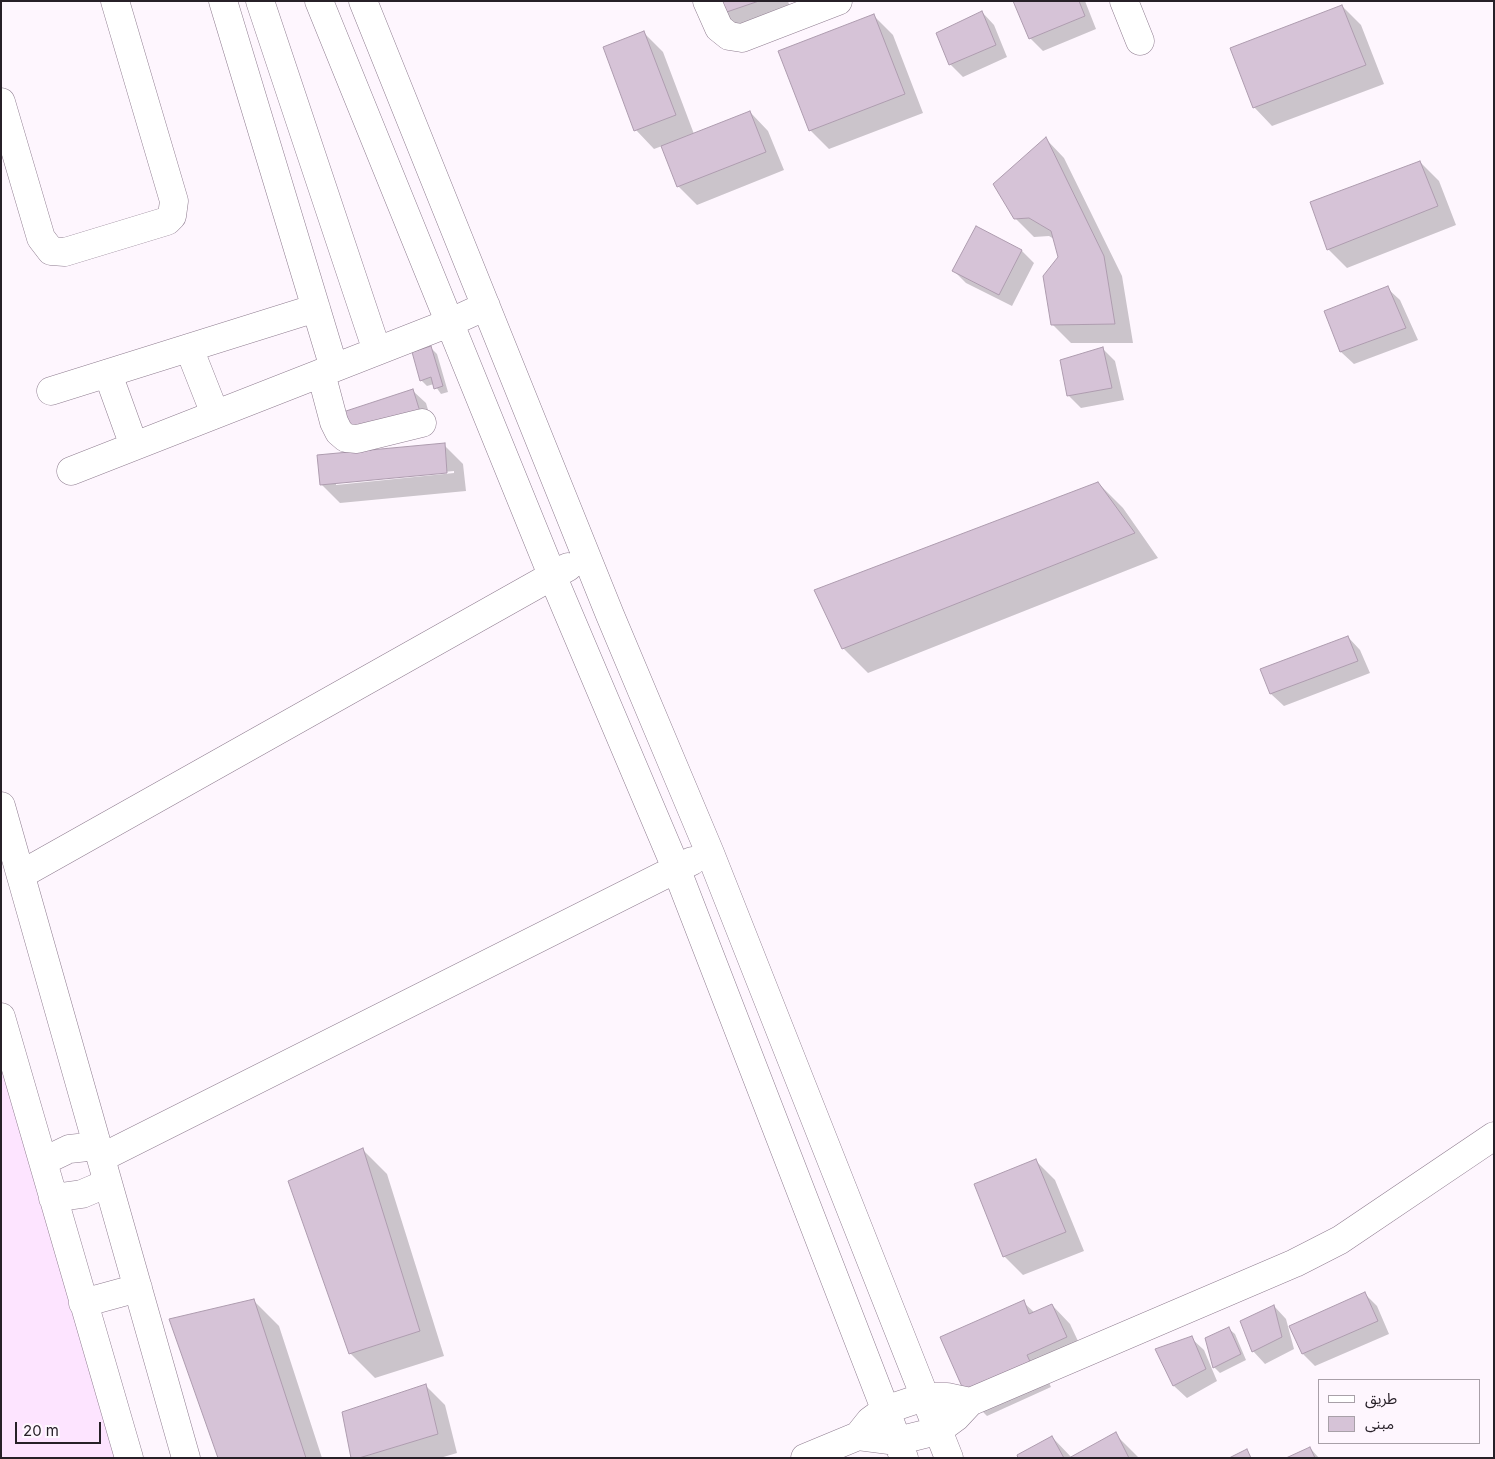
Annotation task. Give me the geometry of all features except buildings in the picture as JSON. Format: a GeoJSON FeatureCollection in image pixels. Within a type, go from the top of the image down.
{"type":"FeatureCollection","features":[{"type":"Feature","properties":{"kind":"street"},"geometry":{"type":"LineString","coordinates":[[1,102],[41,238],[51,252],[65,252],[167,221],[172,216],[174,201],[115,1]]}},
{"type":"Feature","properties":{"kind":"street"},"geometry":{"type":"LineString","coordinates":[[223,1],[316,308],[334,422],[339,432],[346,438],[357,439],[422,423]]}},
{"type":"Feature","properties":{"kind":"street"},"geometry":{"type":"LineString","coordinates":[[260,1],[377,351]]}},
{"type":"Feature","properties":{"kind":"street"},"geometry":{"type":"LineString","coordinates":[[319,1],[552,575],[676,868],[900,1450]]}},
{"type":"Feature","properties":{"kind":"street"},"geometry":{"type":"LineString","coordinates":[[363,1],[610,615],[710,853],[949,1458]]}},
{"type":"Feature","properties":{"kind":"street"},"geometry":{"type":"LineString","coordinates":[[707,1],[719,28],[729,36],[742,38],[838,1]]}},
{"type":"Feature","properties":{"kind":"street"},"geometry":{"type":"LineString","coordinates":[[1124,1],[1140,41]]}},
{"type":"Feature","properties":{"kind":"street"},"geometry":{"type":"LineString","coordinates":[[71,471],[449,323],[486,306]]}},
{"type":"Feature","properties":{"kind":"street"},"geometry":{"type":"LineString","coordinates":[[51,391],[316,308]]}},
{"type":"Feature","properties":{"kind":"street"},"geometry":{"type":"LineString","coordinates":[[189,348],[215,414]]}},
{"type":"Feature","properties":{"kind":"street"},"geometry":{"type":"LineString","coordinates":[[108,374],[134,446]]}},
{"type":"Feature","properties":{"kind":"street"},"geometry":{"type":"LineString","coordinates":[[22,874],[586,556]]}},
{"type":"Feature","properties":{"kind":"street"},"geometry":{"type":"LineString","coordinates":[[575,629],[610,615]]}},
{"type":"Feature","properties":{"kind":"street"},"geometry":{"type":"LineString","coordinates":[[3,820],[22,874],[186,1458]]}},
{"type":"Feature","properties":{"kind":"street"},"geometry":{"type":"LineString","coordinates":[[53,1198],[82,1194],[102,1162],[676,868],[710,853]]}},
{"type":"Feature","properties":{"kind":"street"},"geometry":{"type":"LineString","coordinates":[[1,1017],[129,1458]]}},
{"type":"Feature","properties":{"kind":"street"},"geometry":{"type":"LineString","coordinates":[[858,1436],[876,1440],[900,1450],[938,1431],[956,1417],[970,1402],[1294,1263],[1340,1240],[1494,1136]]}},
{"type":"Feature","properties":{"kind":"street"},"geometry":{"type":"LineString","coordinates":[[44,1161],[69,1149],[102,1162]]}},
{"type":"Feature","properties":{"kind":"street"},"geometry":{"type":"LineString","coordinates":[[84,1303],[138,1288]]}},
{"type":"Feature","properties":{"kind":"street"},"geometry":{"type":"LineString","coordinates":[[805,1458],[858,1436],[870,1421],[885,1410],[924,1397],[947,1397],[970,1402]]}},
{"type":"Feature","properties":{"kind":"shaded area"},"geometry":{"type":"Polygon","coordinates":[[[1,1007],[130,1458],[1,1458],[1,1007]]]}}]}
